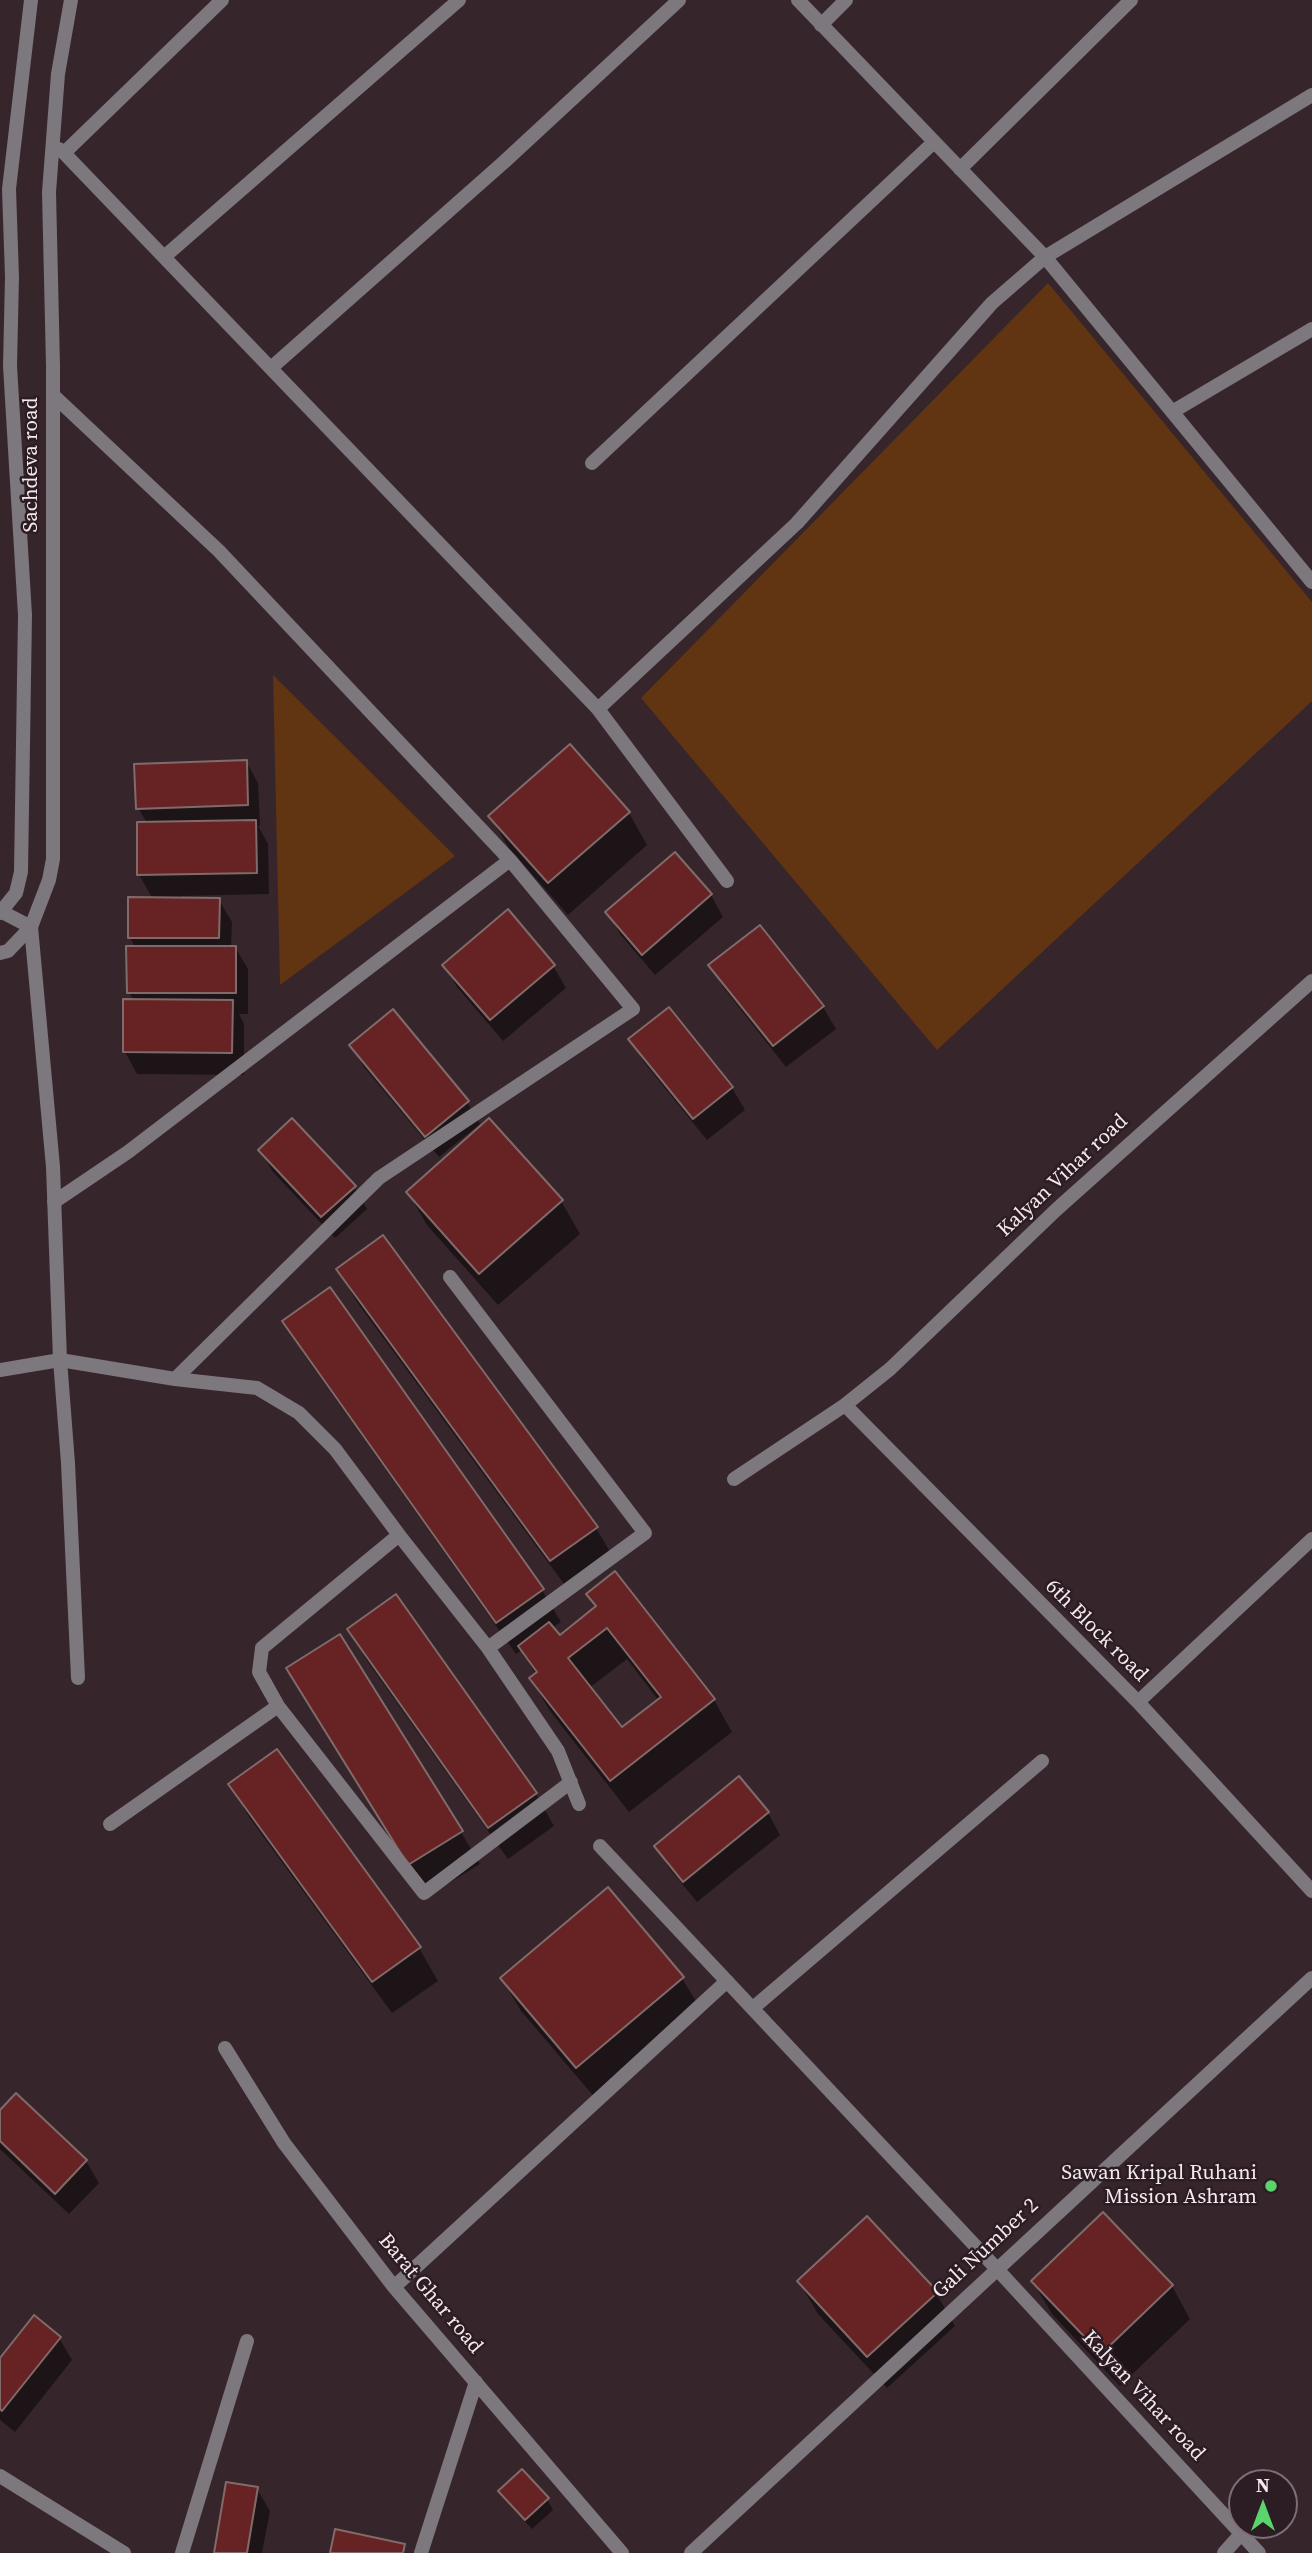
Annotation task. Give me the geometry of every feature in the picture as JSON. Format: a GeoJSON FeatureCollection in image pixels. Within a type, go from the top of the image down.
{"type":"FeatureCollection","features":[{"type":"Feature","properties":{"kind":"street","name":"Sachdeva road"},"geometry":{"type":"LineString","coordinates":[[1,913],[16,893],[21,872],[25,615],[10,366],[12,277],[9,189],[31,0]]}},
{"type":"Feature","properties":{"kind":"street","name":"Sachdeva road"},"geometry":{"type":"LineString","coordinates":[[31,927],[49,880],[53,859],[53,395],[49,192],[59,149],[58,74],[71,0]]}},
{"type":"Feature","properties":{"kind":"street"},"geometry":{"type":"LineString","coordinates":[[222,0],[59,149],[598,709],[727,881]]}},
{"type":"Feature","properties":{"kind":"street"},"geometry":{"type":"LineString","coordinates":[[164,257],[459,0]]}},
{"type":"Feature","properties":{"kind":"street"},"geometry":{"type":"LineString","coordinates":[[271,368],[503,162],[679,0]]}},
{"type":"Feature","properties":{"kind":"street"},"geometry":{"type":"LineString","coordinates":[[798,0],[1045,257],[1312,581]]}},
{"type":"Feature","properties":{"kind":"street"},"geometry":{"type":"LineString","coordinates":[[821,25],[846,0]]}},
{"type":"Feature","properties":{"kind":"street"},"geometry":{"type":"LineString","coordinates":[[960,169],[1131,0]]}},
{"type":"Feature","properties":{"kind":"street"},"geometry":{"type":"LineString","coordinates":[[598,709],[797,523],[992,303],[1045,257],[1312,95]]}},
{"type":"Feature","properties":{"kind":"street"},"geometry":{"type":"LineString","coordinates":[[592,463],[934,142]]}},
{"type":"Feature","properties":{"kind":"street"},"geometry":{"type":"LineString","coordinates":[[1172,412],[1312,328]]}},
{"type":"Feature","properties":{"kind":"street"},"geometry":{"type":"LineString","coordinates":[[53,395],[219,551],[510,860],[633,1009],[379,1178],[175,1380]]}},
{"type":"Feature","properties":{"kind":"street"},"geometry":{"type":"LineString","coordinates":[[54,1202],[128,1152],[510,860]]}},
{"type":"Feature","properties":{"kind":"street"},"geometry":{"type":"LineString","coordinates":[[1,913],[31,927]]}},
{"type":"Feature","properties":{"kind":"street"},"geometry":{"type":"LineString","coordinates":[[0,953],[8,951],[31,927]]}},
{"type":"Feature","properties":{"kind":"street"},"geometry":{"type":"LineString","coordinates":[[31,927],[54,1202],[78,1678]]}},
{"type":"Feature","properties":{"kind":"street","name":"Kalyan Vihar road"},"geometry":{"type":"LineString","coordinates":[[734,1479],[845,1405],[890,1369],[1057,1209],[1312,981]]}},
{"type":"Feature","properties":{"kind":"street"},"geometry":{"type":"LineString","coordinates":[[450,1277],[645,1533],[488,1648]]}},
{"type":"Feature","properties":{"kind":"street"},"geometry":{"type":"LineString","coordinates":[[0,1370],[60,1360],[175,1380],[257,1388],[299,1413],[335,1449],[488,1648],[558,1751],[579,1804]]}},
{"type":"Feature","properties":{"kind":"street","name":"6th Block road"},"geometry":{"type":"LineString","coordinates":[[845,1405],[1138,1702],[1312,1891]]}},
{"type":"Feature","properties":{"kind":"street"},"geometry":{"type":"LineString","coordinates":[[399,1535],[262,1648],[259,1672],[278,1706],[424,1893],[570,1783]]}},
{"type":"Feature","properties":{"kind":"street"},"geometry":{"type":"LineString","coordinates":[[1138,1702],[1312,1539]]}},
{"type":"Feature","properties":{"kind":"street"},"geometry":{"type":"LineString","coordinates":[[110,1824],[278,1706]]}},
{"type":"Feature","properties":{"kind":"street"},"geometry":{"type":"LineString","coordinates":[[753,2008],[1042,1760]]}},
{"type":"Feature","properties":{"kind":"street"},"geometry":{"type":"LineString","coordinates":[[600,1846],[996,2267]]}},
{"type":"Feature","properties":{"kind":"street","name":"Gali Number 2"},"geometry":{"type":"LineString","coordinates":[[691,2553],[996,2267],[1312,1978]]}},
{"type":"Feature","properties":{"kind":"street"},"geometry":{"type":"LineString","coordinates":[[394,2287],[727,1981]]}},
{"type":"Feature","properties":{"kind":"street","name":"Barat Ghar road"},"geometry":{"type":"LineString","coordinates":[[225,2048],[284,2143],[394,2287],[622,2553]]}},
{"type":"Feature","properties":{"kind":"street","name":"Kalyan Vihar road"},"geometry":{"type":"LineString","coordinates":[[996,2267],[1228,2520]]}},
{"type":"Feature","properties":{"kind":"street"},"geometry":{"type":"LineString","coordinates":[[182,2553],[247,2341]]}},
{"type":"Feature","properties":{"kind":"street"},"geometry":{"type":"LineString","coordinates":[[421,2553],[476,2382]]}},
{"type":"Feature","properties":{"kind":"street"},"geometry":{"type":"LineString","coordinates":[[0,2476],[124,2553]]}},
{"type":"Feature","properties":{"kind":"street"},"geometry":{"type":"LineString","coordinates":[[1224,2553],[1237,2539]]}},
{"type":"Feature","properties":{"kind":"street","name":"Kalyan Vihar road"},"geometry":{"type":"LineString","coordinates":[[1246,2539],[1259,2553]]}},
{"type":"Feature","properties":{"kind":"shaded area"},"geometry":{"type":"Polygon","coordinates":[[[1048,283],[1312,602],[1312,701],[937,1050],[641,698],[1048,283]]]}},
{"type":"Feature","properties":{"kind":"shaded area"},"geometry":{"type":"Polygon","coordinates":[[[273,675],[455,856],[280,985],[273,675]]]}},
{"type":"Feature","properties":{"kind":"building"},"geometry":{"type":"Polygon","coordinates":[[[570,744],[630,812],[548,883],[488,816],[570,744]]]}},
{"type":"Feature","properties":{"kind":"building"},"geometry":{"type":"Polygon","coordinates":[[[247,760],[248,805],[136,809],[134,764],[247,760]]]}},
{"type":"Feature","properties":{"kind":"building"},"geometry":{"type":"Polygon","coordinates":[[[256,820],[257,873],[137,875],[137,822],[256,820]]]}},
{"type":"Feature","properties":{"kind":"building"},"geometry":{"type":"Polygon","coordinates":[[[675,852],[712,894],[642,955],[605,912],[675,852]]]}},
{"type":"Feature","properties":{"kind":"building"},"geometry":{"type":"Polygon","coordinates":[[[128,897],[220,898],[219,938],[128,938],[128,897]]]}},
{"type":"Feature","properties":{"kind":"building"},"geometry":{"type":"Polygon","coordinates":[[[508,909],[555,965],[490,1020],[442,965],[508,909]]]}},
{"type":"Feature","properties":{"kind":"building"},"geometry":{"type":"Polygon","coordinates":[[[760,925],[824,1006],[773,1046],[708,965],[760,925]]]}},
{"type":"Feature","properties":{"kind":"building"},"geometry":{"type":"Polygon","coordinates":[[[126,946],[236,946],[236,993],[127,993],[126,946]]]}},
{"type":"Feature","properties":{"kind":"building"},"geometry":{"type":"Polygon","coordinates":[[[123,999],[233,1000],[232,1053],[123,1052],[123,999]]]}},
{"type":"Feature","properties":{"kind":"building"},"geometry":{"type":"Polygon","coordinates":[[[669,1007],[733,1087],[693,1119],[628,1039],[669,1007]]]}},
{"type":"Feature","properties":{"kind":"building"},"geometry":{"type":"Polygon","coordinates":[[[393,1009],[469,1101],[425,1137],[349,1045],[393,1009]]]}},
{"type":"Feature","properties":{"kind":"building"},"geometry":{"type":"Polygon","coordinates":[[[292,1118],[356,1186],[321,1217],[258,1150],[292,1118]]]}},
{"type":"Feature","properties":{"kind":"building"},"geometry":{"type":"Polygon","coordinates":[[[489,1118],[563,1200],[479,1274],[406,1192],[489,1118]]]}},
{"type":"Feature","properties":{"kind":"building"},"geometry":{"type":"Polygon","coordinates":[[[383,1235],[598,1527],[550,1561],[336,1269],[383,1235]]]}},
{"type":"Feature","properties":{"kind":"building"},"geometry":{"type":"Polygon","coordinates":[[[330,1287],[544,1589],[496,1623],[282,1321],[330,1287]]]}},
{"type":"Feature","properties":{"kind":"building"},"geometry":{"type":"Polygon","coordinates":[[[615,1571],[715,1699],[610,1781],[529,1678],[537,1672],[518,1646],[549,1622],[560,1635],[596,1606],[586,1594],[615,1571]],[[607,1628],[568,1658],[622,1727],[661,1697],[607,1628]]]}},
{"type":"Feature","properties":{"kind":"building"},"geometry":{"type":"Polygon","coordinates":[[[396,1594],[537,1793],[488,1828],[347,1629],[396,1594]]]}},
{"type":"Feature","properties":{"kind":"building"},"geometry":{"type":"Polygon","coordinates":[[[340,1634],[463,1831],[408,1865],[286,1668],[340,1634]]]}},
{"type":"Feature","properties":{"kind":"building"},"geometry":{"type":"Polygon","coordinates":[[[277,1749],[421,1947],[372,1982],[228,1784],[277,1749]]]}},
{"type":"Feature","properties":{"kind":"building"},"geometry":{"type":"Polygon","coordinates":[[[739,1776],[769,1812],[683,1882],[654,1846],[739,1776]]]}},
{"type":"Feature","properties":{"kind":"building"},"geometry":{"type":"Polygon","coordinates":[[[608,1887],[684,1977],[576,2068],[500,1978],[608,1887]]]}},
{"type":"Feature","properties":{"kind":"building"},"geometry":{"type":"Polygon","coordinates":[[[16,2093],[87,2160],[55,2194],[0,2141],[0,2110],[16,2093]]]}},
{"type":"Feature","properties":{"kind":"building"},"geometry":{"type":"Polygon","coordinates":[[[1103,2212],[1173,2285],[1101,2354],[1031,2281],[1103,2212]]]}},
{"type":"Feature","properties":{"kind":"building"},"geometry":{"type":"Polygon","coordinates":[[[867,2216],[938,2292],[867,2357],[797,2281],[867,2216]]]}},
{"type":"Feature","properties":{"kind":"building"},"geometry":{"type":"Polygon","coordinates":[[[34,2315],[61,2337],[2,2411],[0,2358],[34,2315]]]}},
{"type":"Feature","properties":{"kind":"building"},"geometry":{"type":"Polygon","coordinates":[[[522,2469],[549,2498],[525,2520],[498,2491],[522,2469]]]}},
{"type":"Feature","properties":{"kind":"building"},"geometry":{"type":"Polygon","coordinates":[[[226,2482],[258,2487],[247,2553],[214,2553],[226,2482]]]}},
{"type":"Feature","properties":{"kind":"building"},"geometry":{"type":"Polygon","coordinates":[[[335,2529],[405,2544],[403,2553],[330,2553],[335,2529]]]}},
{"type":"Feature","properties":{"kind":"place","name":"Sawan Kripal Ruhani Mission Ashram"},"geometry":{"type":"Point","coordinates":[1271,2186]}}]}
